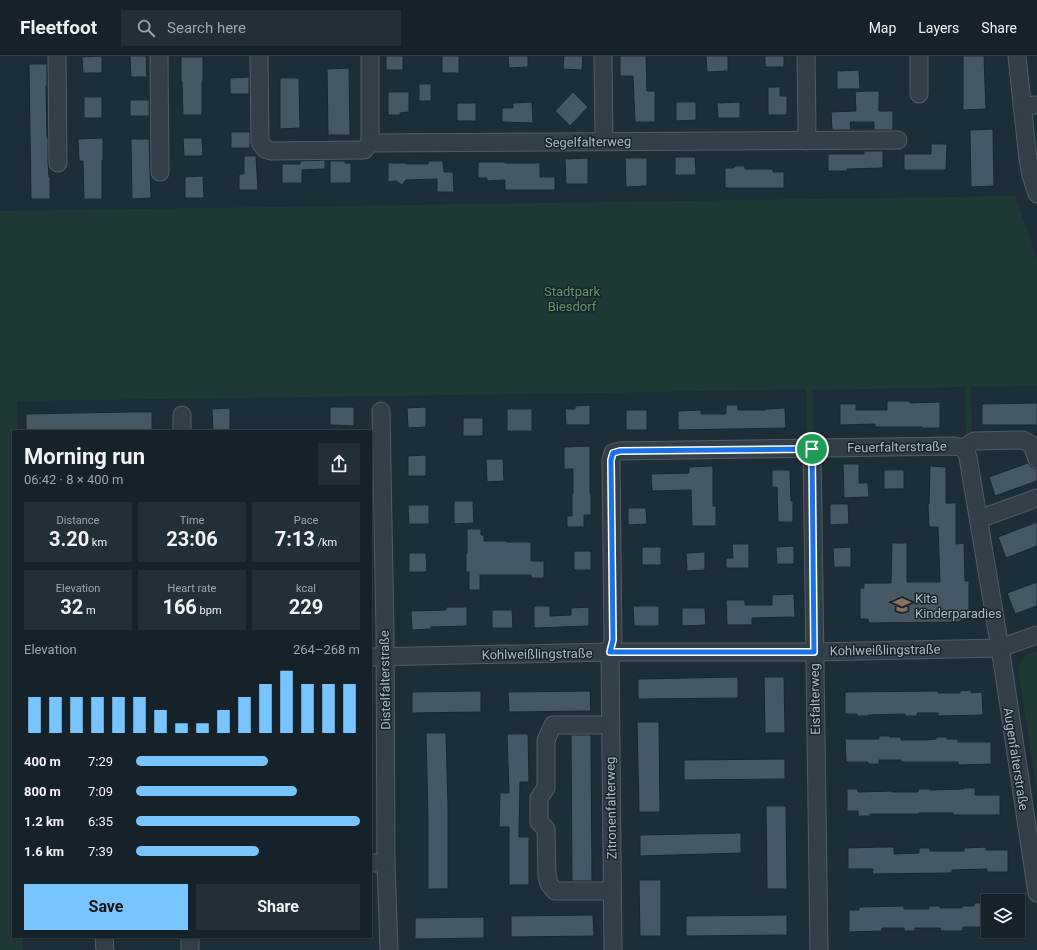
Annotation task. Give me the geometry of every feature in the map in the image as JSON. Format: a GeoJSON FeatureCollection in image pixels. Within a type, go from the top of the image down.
{"type":"FeatureCollection","features":[{"type":"Feature","properties":{"kind":"street"},"geometry":{"type":"LineString","coordinates":[[57,56],[58,163]]}},
{"type":"Feature","properties":{"kind":"street"},"geometry":{"type":"LineString","coordinates":[[159,56],[160,172]]}},
{"type":"Feature","properties":{"kind":"street"},"geometry":{"type":"LineString","coordinates":[[259,56],[260,142],[265,149],[272,151],[364,150],[370,143],[370,56]]}},
{"type":"Feature","properties":{"kind":"street"},"geometry":{"type":"LineString","coordinates":[[604,56],[604,141]]}},
{"type":"Feature","properties":{"kind":"street"},"geometry":{"type":"LineString","coordinates":[[806,56],[806,141]]}},
{"type":"Feature","properties":{"kind":"street"},"geometry":{"type":"LineString","coordinates":[[919,56],[919,94]]}},
{"type":"Feature","properties":{"kind":"street"},"geometry":{"type":"LineString","coordinates":[[1017,56],[1030,106],[1028,159],[1031,176],[1037,194]]}},
{"type":"Feature","properties":{"kind":"street","name":"Segelfalterweg"},"geometry":{"type":"LineString","coordinates":[[370,143],[898,140]]}},
{"type":"Feature","properties":{"kind":"street","name":"Distelfalterstraße"},"geometry":{"type":"LineString","coordinates":[[381,411],[378,657],[379,863],[389,950]]}},
{"type":"Feature","properties":{"kind":"street"},"geometry":{"type":"LineString","coordinates":[[1000,648],[979,518],[968,457],[964,448],[974,441],[1023,440],[1032,445],[1037,459]]}},
{"type":"Feature","properties":{"kind":"street","name":"Feuerfalterstraße"},"geometry":{"type":"LineString","coordinates":[[613,453],[620,451],[954,446],[964,448]]}},
{"type":"Feature","properties":{"kind":"street","name":"Eisfalterweg"},"geometry":{"type":"LineString","coordinates":[[812,449],[814,652],[820,950]]}},
{"type":"Feature","properties":{"kind":"street","name":"Zitronenfalterweg"},"geometry":{"type":"LineString","coordinates":[[613,453],[611,460],[613,640],[610,652],[613,950]]}},
{"type":"Feature","properties":{"kind":"street"},"geometry":{"type":"LineString","coordinates":[[979,518],[1037,498]]}},
{"type":"Feature","properties":{"kind":"street","name":"Kohlweißlingstraße"},"geometry":{"type":"LineString","coordinates":[[378,657],[610,652],[814,652],[1000,648],[1037,635]]}},
{"type":"Feature","properties":{"kind":"street","name":"Augenfalterstraße"},"geometry":{"type":"LineString","coordinates":[[1000,648],[1037,893]]}},
{"type":"Feature","properties":{"kind":"street"},"geometry":{"type":"LineString","coordinates":[[611,725],[553,725],[546,740],[546,788],[539,798],[538,822],[546,829],[547,876],[549,884],[555,891],[612,891]]}},
{"type":"Feature","properties":{"kind":"street"},"geometry":{"type":"LineString","coordinates":[[104,938],[105,950]]}},
{"type":"Feature","properties":{"kind":"street"},"geometry":{"type":"LineString","coordinates":[[190,938],[190,950]]}},
{"type":"Feature","properties":{"kind":"green space","name":"Stadtpark Biesdorf"},"geometry":{"type":"Polygon","coordinates":[[[1015,196],[1037,258],[1037,386],[971,387],[972,436],[966,436],[965,387],[813,390],[814,438],[807,438],[806,389],[17,401],[17,430],[12,430],[12,938],[23,938],[23,950],[0,950],[0,211],[1015,196]]]}},
{"type":"Feature","properties":{"kind":"green space"},"geometry":{"type":"Polygon","coordinates":[[[1037,651],[1037,792],[1018,668],[1025,656],[1037,651]]]}},
{"type":"Feature","properties":{"kind":"building"},"geometry":{"type":"Polygon","coordinates":[[[102,56],[102,73],[83,73],[82,57],[102,56]]]}},
{"type":"Feature","properties":{"kind":"building"},"geometry":{"type":"Polygon","coordinates":[[[130,56],[146,56],[147,77],[131,77],[130,56]]]}},
{"type":"Feature","properties":{"kind":"building"},"geometry":{"type":"Polygon","coordinates":[[[386,56],[403,56],[403,70],[386,70],[386,56]]]}},
{"type":"Feature","properties":{"kind":"building"},"geometry":{"type":"Polygon","coordinates":[[[442,56],[459,56],[459,73],[442,73],[442,56]]]}},
{"type":"Feature","properties":{"kind":"building"},"geometry":{"type":"Polygon","coordinates":[[[508,56],[528,56],[528,67],[509,68],[508,56]]]}},
{"type":"Feature","properties":{"kind":"building"},"geometry":{"type":"Polygon","coordinates":[[[564,56],[583,56],[582,70],[563,69],[564,56]]]}},
{"type":"Feature","properties":{"kind":"building"},"geometry":{"type":"Polygon","coordinates":[[[620,56],[646,56],[647,91],[655,91],[655,122],[635,122],[633,76],[620,76],[620,56]]]}},
{"type":"Feature","properties":{"kind":"building"},"geometry":{"type":"Polygon","coordinates":[[[706,56],[728,56],[728,71],[707,72],[706,56]]]}},
{"type":"Feature","properties":{"kind":"building"},"geometry":{"type":"Polygon","coordinates":[[[765,56],[784,56],[784,67],[765,67],[765,56]]]}},
{"type":"Feature","properties":{"kind":"building"},"geometry":{"type":"Polygon","coordinates":[[[963,56],[984,56],[986,109],[963,110],[963,56]]]}},
{"type":"Feature","properties":{"kind":"building"},"geometry":{"type":"Polygon","coordinates":[[[181,57],[203,57],[202,115],[183,115],[181,57]]]}},
{"type":"Feature","properties":{"kind":"building"},"geometry":{"type":"Polygon","coordinates":[[[29,64],[47,64],[47,138],[50,199],[31,199],[29,64]]]}},
{"type":"Feature","properties":{"kind":"building"},"geometry":{"type":"Polygon","coordinates":[[[349,68],[350,135],[328,135],[327,69],[349,68]]]}},
{"type":"Feature","properties":{"kind":"building"},"geometry":{"type":"Polygon","coordinates":[[[859,70],[860,89],[837,89],[837,71],[859,70]]]}},
{"type":"Feature","properties":{"kind":"building"},"geometry":{"type":"Polygon","coordinates":[[[249,77],[249,94],[230,94],[230,78],[249,77]]]}},
{"type":"Feature","properties":{"kind":"building"},"geometry":{"type":"Polygon","coordinates":[[[280,78],[299,78],[300,128],[280,129],[280,78]]]}},
{"type":"Feature","properties":{"kind":"building"},"geometry":{"type":"Polygon","coordinates":[[[419,84],[431,84],[431,101],[419,101],[419,84]]]}},
{"type":"Feature","properties":{"kind":"building"},"geometry":{"type":"Polygon","coordinates":[[[768,87],[780,87],[780,96],[787,96],[787,115],[768,115],[768,87]]]}},
{"type":"Feature","properties":{"kind":"building"},"geometry":{"type":"Polygon","coordinates":[[[879,91],[879,111],[893,111],[893,130],[874,130],[874,122],[850,122],[851,130],[832,130],[831,112],[856,111],[855,92],[879,91]]]}},
{"type":"Feature","properties":{"kind":"building"},"geometry":{"type":"Polygon","coordinates":[[[388,92],[409,92],[409,112],[400,113],[400,115],[388,115],[388,92]]]}},
{"type":"Feature","properties":{"kind":"building"},"geometry":{"type":"Polygon","coordinates":[[[573,92],[588,107],[570,126],[555,111],[573,92]]]}},
{"type":"Feature","properties":{"kind":"building"},"geometry":{"type":"Polygon","coordinates":[[[84,97],[102,97],[102,118],[84,118],[84,97]]]}},
{"type":"Feature","properties":{"kind":"building"},"geometry":{"type":"Polygon","coordinates":[[[130,100],[149,100],[149,116],[130,116],[130,100]]]}},
{"type":"Feature","properties":{"kind":"building"},"geometry":{"type":"Polygon","coordinates":[[[532,102],[533,123],[502,122],[502,108],[513,108],[513,103],[532,102]]]}},
{"type":"Feature","properties":{"kind":"building"},"geometry":{"type":"Polygon","coordinates":[[[676,102],[696,102],[696,120],[676,121],[676,102]]]}},
{"type":"Feature","properties":{"kind":"building"},"geometry":{"type":"Polygon","coordinates":[[[740,102],[740,118],[718,118],[717,103],[740,102]]]}},
{"type":"Feature","properties":{"kind":"building"},"geometry":{"type":"Polygon","coordinates":[[[457,103],[476,103],[476,121],[457,121],[457,103]]]}},
{"type":"Feature","properties":{"kind":"building"},"geometry":{"type":"Polygon","coordinates":[[[993,129],[994,186],[971,187],[970,130],[993,129]]]}},
{"type":"Feature","properties":{"kind":"building"},"geometry":{"type":"Polygon","coordinates":[[[231,132],[250,132],[250,148],[231,148],[231,132]]]}},
{"type":"Feature","properties":{"kind":"building"},"geometry":{"type":"Polygon","coordinates":[[[103,138],[102,199],[84,199],[83,161],[79,161],[78,139],[103,138]]]}},
{"type":"Feature","properties":{"kind":"building"},"geometry":{"type":"Polygon","coordinates":[[[183,138],[202,138],[203,156],[184,156],[183,138]]]}},
{"type":"Feature","properties":{"kind":"building"},"geometry":{"type":"Polygon","coordinates":[[[131,139],[149,139],[151,198],[132,199],[131,139]]]}},
{"type":"Feature","properties":{"kind":"building"},"geometry":{"type":"Polygon","coordinates":[[[931,144],[947,144],[946,170],[904,170],[904,154],[931,154],[931,144]]]}},
{"type":"Feature","properties":{"kind":"building"},"geometry":{"type":"Polygon","coordinates":[[[864,151],[883,151],[883,168],[828,171],[828,154],[864,154],[864,151]]]}},
{"type":"Feature","properties":{"kind":"building"},"geometry":{"type":"Polygon","coordinates":[[[244,156],[256,156],[258,190],[239,190],[239,174],[244,174],[244,156]]]}},
{"type":"Feature","properties":{"kind":"building"},"geometry":{"type":"Polygon","coordinates":[[[675,157],[695,157],[696,175],[675,175],[675,157]]]}},
{"type":"Feature","properties":{"kind":"building"},"geometry":{"type":"Polygon","coordinates":[[[588,158],[588,184],[566,184],[565,159],[588,158]]]}},
{"type":"Feature","properties":{"kind":"building"},"geometry":{"type":"Polygon","coordinates":[[[625,158],[647,158],[647,186],[626,187],[625,158]]]}},
{"type":"Feature","properties":{"kind":"building"},"geometry":{"type":"Polygon","coordinates":[[[325,160],[325,169],[302,170],[302,183],[282,183],[282,164],[300,164],[300,161],[325,160]]]}},
{"type":"Feature","properties":{"kind":"building"},"geometry":{"type":"Polygon","coordinates":[[[330,161],[345,161],[345,163],[351,163],[351,183],[330,183],[330,161]]]}},
{"type":"Feature","properties":{"kind":"building"},"geometry":{"type":"Polygon","coordinates":[[[428,161],[443,161],[444,172],[453,172],[454,192],[437,192],[437,179],[406,180],[402,185],[396,181],[388,182],[388,163],[428,164],[428,161]]]}},
{"type":"Feature","properties":{"kind":"building"},"geometry":{"type":"Polygon","coordinates":[[[478,162],[540,163],[540,177],[555,177],[555,190],[505,190],[505,180],[487,181],[487,178],[478,178],[478,162]]]}},
{"type":"Feature","properties":{"kind":"building"},"geometry":{"type":"Polygon","coordinates":[[[734,166],[745,166],[745,169],[773,169],[773,172],[784,172],[784,188],[725,188],[725,168],[734,168],[734,166]]]}},
{"type":"Feature","properties":{"kind":"building"},"geometry":{"type":"Polygon","coordinates":[[[203,176],[204,198],[185,198],[185,177],[203,176]]]}},
{"type":"Feature","properties":{"kind":"building"},"geometry":{"type":"Polygon","coordinates":[[[887,401],[910,401],[910,403],[940,402],[940,428],[875,427],[875,424],[840,425],[840,404],[856,404],[856,410],[887,410],[887,401]]]}},
{"type":"Feature","properties":{"kind":"building"},"geometry":{"type":"Polygon","coordinates":[[[1037,403],[1037,425],[982,425],[982,404],[1037,403]]]}},
{"type":"Feature","properties":{"kind":"building"},"geometry":{"type":"Polygon","coordinates":[[[590,405],[590,425],[566,425],[565,409],[575,409],[575,406],[590,405]]]}},
{"type":"Feature","properties":{"kind":"building"},"geometry":{"type":"Polygon","coordinates":[[[726,405],[738,405],[738,410],[785,408],[786,428],[678,430],[678,411],[701,410],[701,414],[726,414],[726,405]]]}},
{"type":"Feature","properties":{"kind":"building"},"geometry":{"type":"Polygon","coordinates":[[[330,407],[354,407],[354,426],[330,425],[330,407]]]}},
{"type":"Feature","properties":{"kind":"building"},"geometry":{"type":"Polygon","coordinates":[[[426,407],[426,427],[408,428],[407,408],[426,407]]]}},
{"type":"Feature","properties":{"kind":"building"},"geometry":{"type":"Polygon","coordinates":[[[230,408],[230,430],[213,430],[212,409],[230,408]]]}},
{"type":"Feature","properties":{"kind":"building"},"geometry":{"type":"Polygon","coordinates":[[[507,409],[532,409],[532,431],[507,431],[507,409]]]}},
{"type":"Feature","properties":{"kind":"building"},"geometry":{"type":"Polygon","coordinates":[[[626,410],[647,410],[647,430],[626,430],[626,410]]]}},
{"type":"Feature","properties":{"kind":"building"},"geometry":{"type":"Polygon","coordinates":[[[152,412],[152,430],[26,430],[26,414],[152,412]]]}},
{"type":"Feature","properties":{"kind":"building"},"geometry":{"type":"Polygon","coordinates":[[[463,418],[483,418],[483,436],[463,436],[463,418]]]}},
{"type":"Feature","properties":{"kind":"building"},"geometry":{"type":"Polygon","coordinates":[[[590,446],[591,515],[584,515],[584,527],[567,527],[567,516],[572,516],[573,469],[564,469],[564,447],[590,446]]]}},
{"type":"Feature","properties":{"kind":"building"},"geometry":{"type":"Polygon","coordinates":[[[426,455],[426,476],[408,476],[408,456],[426,455]]]}},
{"type":"Feature","properties":{"kind":"building"},"geometry":{"type":"Polygon","coordinates":[[[486,459],[503,459],[504,481],[487,482],[486,459]]]}},
{"type":"Feature","properties":{"kind":"building"},"geometry":{"type":"Polygon","coordinates":[[[1028,463],[1031,467],[1037,469],[1037,481],[995,496],[989,477],[1028,463]]]}},
{"type":"Feature","properties":{"kind":"building"},"geometry":{"type":"Polygon","coordinates":[[[843,464],[859,464],[859,483],[868,483],[869,497],[844,498],[843,464]]]}},
{"type":"Feature","properties":{"kind":"building"},"geometry":{"type":"Polygon","coordinates":[[[713,466],[713,506],[716,506],[716,526],[692,526],[691,490],[652,491],[651,474],[689,473],[689,467],[713,466]]]}},
{"type":"Feature","properties":{"kind":"building"},"geometry":{"type":"Polygon","coordinates":[[[930,466],[946,467],[946,503],[956,503],[956,544],[964,543],[965,581],[969,581],[968,614],[966,618],[958,622],[869,623],[868,619],[860,619],[860,588],[864,588],[864,583],[891,583],[892,543],[907,543],[907,582],[940,582],[938,527],[929,527],[928,504],[930,466]]]}},
{"type":"Feature","properties":{"kind":"building"},"geometry":{"type":"Polygon","coordinates":[[[772,470],[790,470],[791,501],[793,501],[793,522],[778,522],[777,487],[772,487],[772,470]]]}},
{"type":"Feature","properties":{"kind":"building"},"geometry":{"type":"Polygon","coordinates":[[[884,470],[904,470],[904,489],[884,489],[884,470]]]}},
{"type":"Feature","properties":{"kind":"building"},"geometry":{"type":"Polygon","coordinates":[[[454,501],[473,501],[474,523],[454,524],[454,501]]]}},
{"type":"Feature","properties":{"kind":"building"},"geometry":{"type":"Polygon","coordinates":[[[830,504],[848,504],[849,524],[830,525],[830,504]]]}},
{"type":"Feature","properties":{"kind":"building"},"geometry":{"type":"Polygon","coordinates":[[[408,505],[429,505],[429,524],[409,524],[408,505]]]}},
{"type":"Feature","properties":{"kind":"building"},"geometry":{"type":"Polygon","coordinates":[[[628,508],[646,508],[647,524],[628,525],[628,508]]]}},
{"type":"Feature","properties":{"kind":"building"},"geometry":{"type":"Polygon","coordinates":[[[1037,522],[1037,546],[1006,558],[998,537],[1037,522]]]}},
{"type":"Feature","properties":{"kind":"building"},"geometry":{"type":"Polygon","coordinates":[[[467,529],[481,529],[481,535],[484,535],[484,541],[531,542],[531,561],[544,561],[544,578],[531,578],[531,575],[480,575],[480,590],[469,590],[469,572],[466,572],[467,529]]]}},
{"type":"Feature","properties":{"kind":"building"},"geometry":{"type":"Polygon","coordinates":[[[732,544],[749,544],[749,568],[726,568],[726,558],[733,558],[732,544]]]}},
{"type":"Feature","properties":{"kind":"building"},"geometry":{"type":"Polygon","coordinates":[[[794,546],[794,564],[777,564],[776,547],[794,546]]]}},
{"type":"Feature","properties":{"kind":"building"},"geometry":{"type":"Polygon","coordinates":[[[642,547],[661,547],[661,565],[642,565],[642,547]]]}},
{"type":"Feature","properties":{"kind":"building"},"geometry":{"type":"Polygon","coordinates":[[[851,547],[851,567],[834,567],[833,548],[851,547]]]}},
{"type":"Feature","properties":{"kind":"building"},"geometry":{"type":"Polygon","coordinates":[[[574,551],[591,551],[591,570],[574,570],[574,551]]]}},
{"type":"Feature","properties":{"kind":"building"},"geometry":{"type":"Polygon","coordinates":[[[705,552],[705,570],[687,571],[686,553],[705,552]]]}},
{"type":"Feature","properties":{"kind":"building"},"geometry":{"type":"Polygon","coordinates":[[[409,553],[426,553],[427,572],[409,572],[409,553]]]}},
{"type":"Feature","properties":{"kind":"building"},"geometry":{"type":"Polygon","coordinates":[[[1037,582],[1037,606],[1015,614],[1007,593],[1037,582]]]}},
{"type":"Feature","properties":{"kind":"building"},"geometry":{"type":"Polygon","coordinates":[[[794,594],[795,617],[752,618],[752,625],[727,625],[726,600],[745,600],[745,605],[772,605],[772,595],[794,594]]]}},
{"type":"Feature","properties":{"kind":"building"},"geometry":{"type":"Polygon","coordinates":[[[534,606],[550,606],[550,616],[571,615],[571,608],[589,607],[589,626],[534,628],[534,606]]]}},
{"type":"Feature","properties":{"kind":"building"},"geometry":{"type":"Polygon","coordinates":[[[633,606],[659,606],[659,626],[634,626],[633,606]]]}},
{"type":"Feature","properties":{"kind":"building"},"geometry":{"type":"Polygon","coordinates":[[[446,607],[467,607],[467,626],[431,627],[431,629],[412,630],[411,611],[446,610],[446,607]]]}},
{"type":"Feature","properties":{"kind":"building"},"geometry":{"type":"Polygon","coordinates":[[[682,608],[705,608],[706,625],[682,626],[682,608]]]}},
{"type":"Feature","properties":{"kind":"building"},"geometry":{"type":"Polygon","coordinates":[[[492,610],[512,610],[513,628],[492,628],[492,610]]]}},
{"type":"Feature","properties":{"kind":"building"},"geometry":{"type":"Polygon","coordinates":[[[738,677],[738,698],[638,699],[638,679],[738,677]]]}},
{"type":"Feature","properties":{"kind":"building"},"geometry":{"type":"Polygon","coordinates":[[[764,677],[784,677],[785,733],[765,733],[764,677]]]}},
{"type":"Feature","properties":{"kind":"building"},"geometry":{"type":"Polygon","coordinates":[[[971,690],[971,693],[982,692],[983,715],[938,716],[938,713],[917,713],[917,716],[905,716],[905,714],[857,716],[857,714],[845,714],[845,692],[938,691],[938,693],[960,693],[960,691],[971,690]]]}},
{"type":"Feature","properties":{"kind":"building"},"geometry":{"type":"Polygon","coordinates":[[[481,691],[481,712],[412,713],[412,692],[481,691]]]}},
{"type":"Feature","properties":{"kind":"building"},"geometry":{"type":"Polygon","coordinates":[[[590,691],[591,711],[509,712],[508,692],[590,691]]]}},
{"type":"Feature","properties":{"kind":"building"},"geometry":{"type":"Polygon","coordinates":[[[637,722],[659,722],[660,812],[639,812],[637,722]]]}},
{"type":"Feature","properties":{"kind":"building"},"geometry":{"type":"Polygon","coordinates":[[[426,733],[446,733],[448,889],[428,889],[426,733]]]}},
{"type":"Feature","properties":{"kind":"building"},"geometry":{"type":"Polygon","coordinates":[[[507,734],[528,734],[529,782],[520,782],[519,837],[529,837],[529,885],[509,885],[509,827],[499,827],[500,793],[509,793],[507,734]]]}},
{"type":"Feature","properties":{"kind":"building"},"geometry":{"type":"Polygon","coordinates":[[[571,735],[591,735],[592,881],[572,881],[571,735]]]}},
{"type":"Feature","properties":{"kind":"building"},"geometry":{"type":"Polygon","coordinates":[[[879,736],[901,737],[901,740],[925,740],[936,739],[936,737],[947,737],[947,739],[958,739],[958,742],[991,742],[991,764],[958,765],[958,762],[901,762],[901,760],[879,760],[879,764],[868,764],[868,762],[846,762],[845,739],[879,739],[879,736]]]}},
{"type":"Feature","properties":{"kind":"building"},"geometry":{"type":"Polygon","coordinates":[[[785,759],[785,779],[684,780],[684,760],[785,759]]]}},
{"type":"Feature","properties":{"kind":"building"},"geometry":{"type":"Polygon","coordinates":[[[975,788],[975,795],[1000,795],[1000,815],[919,813],[870,814],[870,816],[858,816],[858,811],[847,811],[847,789],[858,789],[858,792],[918,792],[918,789],[930,790],[975,788]]]}},
{"type":"Feature","properties":{"kind":"building"},"geometry":{"type":"Polygon","coordinates":[[[766,806],[786,806],[787,889],[767,889],[766,806]]]}},
{"type":"Feature","properties":{"kind":"building"},"geometry":{"type":"Polygon","coordinates":[[[741,833],[741,853],[640,856],[640,835],[741,833]]]}},
{"type":"Feature","properties":{"kind":"building"},"geometry":{"type":"Polygon","coordinates":[[[894,847],[894,854],[919,853],[919,848],[930,848],[930,851],[964,851],[964,848],[987,847],[986,850],[1008,850],[1008,872],[987,872],[987,869],[952,870],[952,873],[872,874],[873,869],[848,869],[848,848],[894,847]]]}},
{"type":"Feature","properties":{"kind":"building"},"geometry":{"type":"Polygon","coordinates":[[[639,880],[661,880],[661,936],[640,936],[639,880]]]}},
{"type":"Feature","properties":{"kind":"building"},"geometry":{"type":"Polygon","coordinates":[[[974,903],[981,903],[981,927],[963,927],[963,931],[941,931],[940,928],[915,928],[915,931],[904,931],[904,928],[882,928],[882,931],[849,932],[849,910],[859,910],[859,907],[904,906],[904,909],[929,909],[929,906],[940,906],[940,908],[962,908],[962,906],[974,906],[974,903]]]}},
{"type":"Feature","properties":{"kind":"building"},"geometry":{"type":"Polygon","coordinates":[[[593,915],[594,936],[511,937],[511,916],[593,915]]]}},
{"type":"Feature","properties":{"kind":"building"},"geometry":{"type":"Polygon","coordinates":[[[787,915],[787,935],[686,936],[686,916],[787,915]]]}},
{"type":"Feature","properties":{"kind":"building"},"geometry":{"type":"Polygon","coordinates":[[[484,917],[484,938],[415,939],[415,918],[484,917]]]}},
{"type":"Feature","properties":{"kind":"place","name":"Kita Kinderparadies"},"geometry":{"type":"Point","coordinates":[902,605]}},
{"type":"Feature","properties":{"kind":"route"},"geometry":{"type":"LineString","coordinates":[[812,449],[814,652],[610,652],[613,640],[611,460],[613,453],[620,451],[812,449]]}}]}
